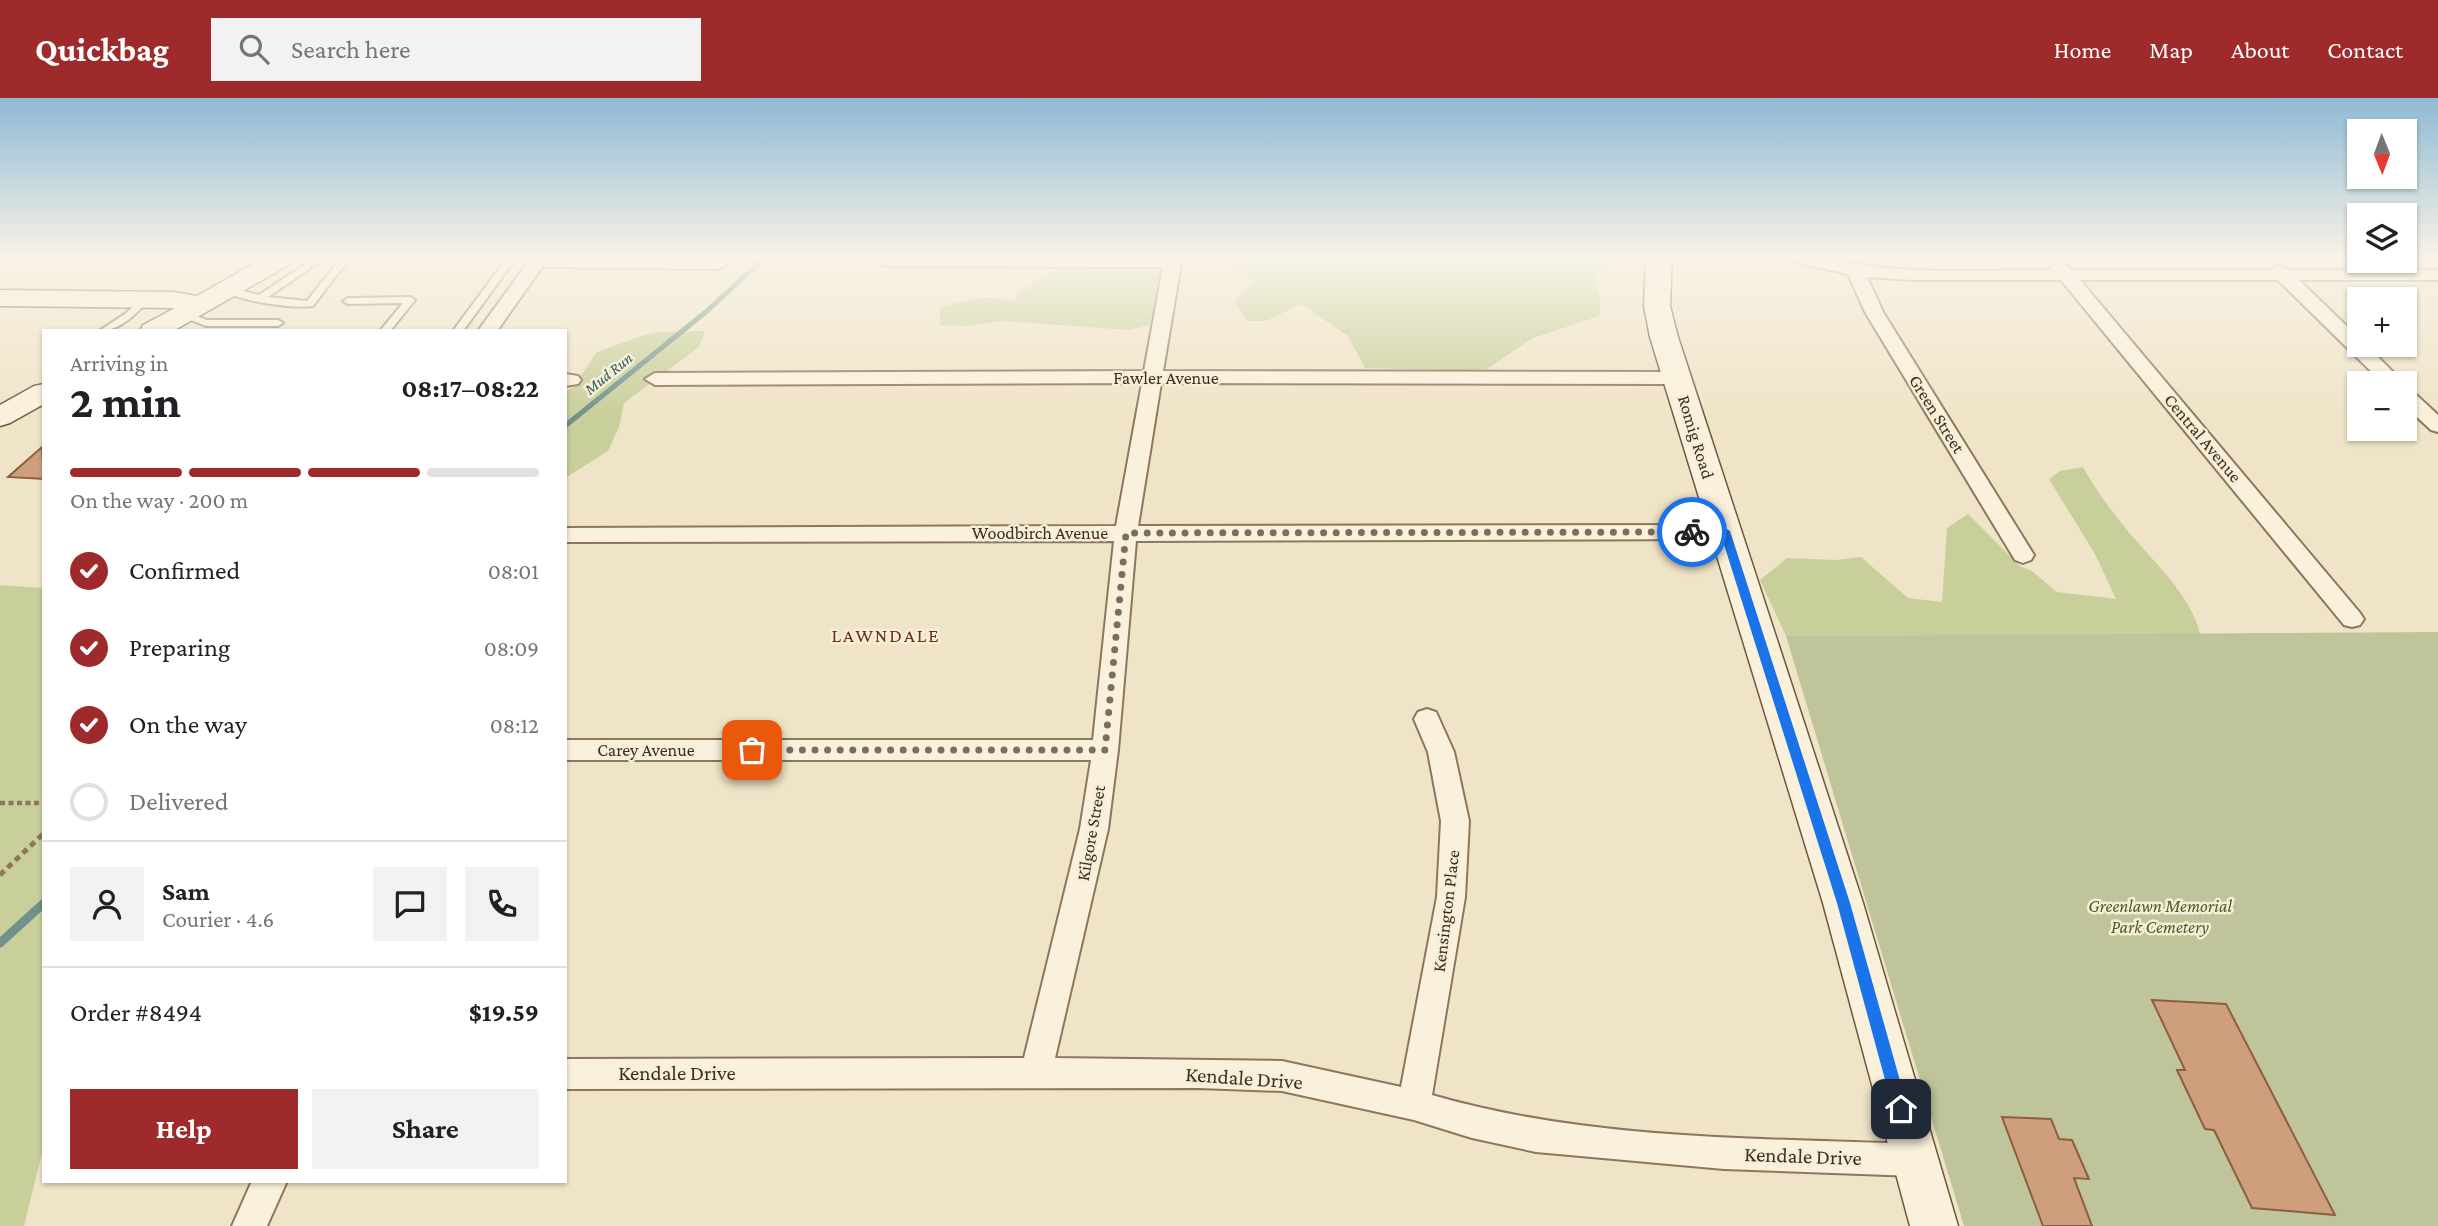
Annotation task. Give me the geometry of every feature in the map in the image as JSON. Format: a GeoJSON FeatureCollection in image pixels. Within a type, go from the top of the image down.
{"type":"FeatureCollection","features":[{"type":"Feature","properties":{"kind":"street"},"geometry":{"type":"LineString","coordinates":[[176,311],[196,318]]}},
{"type":"Feature","properties":{"kind":"street"},"geometry":{"type":"LineString","coordinates":[[488,329],[502,311]]}},
{"type":"Feature","properties":{"kind":"street","name":"Kilgore Street"},"geometry":{"type":"LineString","coordinates":[[1036,1073],[1083,881],[1105,750],[1126,533],[1164,311]]}},
{"type":"Feature","properties":{"kind":"street","name":"Romig Road"},"geometry":{"type":"LineString","coordinates":[[1658,311],[1664,337],[1843,903],[1934,1226]]}},
{"type":"Feature","properties":{"kind":"street","name":"Green Street"},"geometry":{"type":"LineString","coordinates":[[1873,311],[2023,555]]}},
{"type":"Feature","properties":{"kind":"street","name":"Central Avenue"},"geometry":{"type":"LineString","coordinates":[[2095,311],[2352,619]]}},
{"type":"Feature","properties":{"kind":"street"},"geometry":{"type":"LineString","coordinates":[[2320,311],[2382,371]]}},
{"type":"Feature","properties":{"kind":"street"},"geometry":{"type":"LineString","coordinates":[[160,329],[196,318]]}},
{"type":"Feature","properties":{"kind":"street","name":"Fawler Avenue"},"geometry":{"type":"LineString","coordinates":[[654,379],[1501,376],[1677,378]]}},
{"type":"Feature","properties":{"kind":"street"},"geometry":{"type":"LineString","coordinates":[[0,417],[42,394]]}},
{"type":"Feature","properties":{"kind":"street"},"geometry":{"type":"LineString","coordinates":[[2417,406],[2438,426]]}},
{"type":"Feature","properties":{"kind":"street","name":"Woodbirch Avenue"},"geometry":{"type":"LineString","coordinates":[[567,535],[1725,531]]}},
{"type":"Feature","properties":{"kind":"street","name":"Kensington Place"},"geometry":{"type":"LineString","coordinates":[[1414,1105],[1451,897],[1455,821],[1441,752],[1427,719]]}},
{"type":"Feature","properties":{"kind":"street","name":"Carey Avenue"},"geometry":{"type":"LineString","coordinates":[[567,750],[1105,750]]}},
{"type":"Feature","properties":{"kind":"street","name":"Kendale Drive"},"geometry":{"type":"LineString","coordinates":[[567,1074],[1036,1073],[1282,1076],[1414,1105],[1472,1122],[1536,1136],[1724,1153],[1915,1160]]}},
{"type":"Feature","properties":{"kind":"street"},"geometry":{"type":"LineString","coordinates":[[249,1226],[269,1183]]}},
{"type":"Feature","properties":{"kind":"lane"},"geometry":{"type":"LineString","coordinates":[[107,329],[133,311]]}},
{"type":"Feature","properties":{"kind":"lane"},"geometry":{"type":"LineString","coordinates":[[387,329],[401,311]]}},
{"type":"Feature","properties":{"kind":"lane"},"geometry":{"type":"LineString","coordinates":[[459,329],[473,311]]}},
{"type":"Feature","properties":{"kind":"lane"},"geometry":{"type":"LineString","coordinates":[[196,318],[278,323]]}},
{"type":"Feature","properties":{"kind":"path"},"geometry":{"type":"LineString","coordinates":[[0,803],[42,803]]}},
{"type":"Feature","properties":{"kind":"path"},"geometry":{"type":"LineString","coordinates":[[0,875],[42,835]]}},
{"type":"Feature","properties":{"kind":"green space"},"geometry":{"type":"Polygon","coordinates":[[[940,311],[1153,311],[1150,325],[1129,330],[1002,321],[970,326],[940,325],[940,311]]]}},
{"type":"Feature","properties":{"kind":"green space"},"geometry":{"type":"Polygon","coordinates":[[[1241,311],[1287,311],[1266,321],[1247,321],[1241,311]]]}},
{"type":"Feature","properties":{"kind":"green space"},"geometry":{"type":"Polygon","coordinates":[[[1311,311],[1600,311],[1599,316],[1533,338],[1484,371],[1365,368],[1348,336],[1311,311]]]}},
{"type":"Feature","properties":{"kind":"green space"},"geometry":{"type":"Polygon","coordinates":[[[705,331],[699,347],[624,403],[619,427],[608,451],[567,477],[567,391],[573,387],[597,352],[660,332],[705,331]]]}},
{"type":"Feature","properties":{"kind":"green space"},"geometry":{"type":"Polygon","coordinates":[[[2083,467],[2112,511],[2168,576],[2188,604],[2200,634],[1786,636],[1760,580],[1787,558],[1835,560],[1861,557],[1908,598],[1942,602],[1947,528],[1968,514],[2020,566],[2032,571],[2057,592],[2116,599],[2095,554],[2049,479],[2060,471],[2083,467]]]}},
{"type":"Feature","properties":{"kind":"green space"},"geometry":{"type":"Polygon","coordinates":[[[0,585],[42,588],[42,1153],[24,1226],[0,1226],[0,585]]]}},
{"type":"Feature","properties":{"kind":"green space","name":"Greenlawn Memorial Park Cemetery"},"geometry":{"type":"Polygon","coordinates":[[[2438,632],[2438,1226],[1964,1226],[1786,636],[2438,632]]]}},
{"type":"Feature","properties":{"kind":"building"},"geometry":{"type":"Polygon","coordinates":[[[42,447],[42,479],[8,477],[42,447]]]}},
{"type":"Feature","properties":{"kind":"building"},"geometry":{"type":"Polygon","coordinates":[[[2152,1000],[2226,1004],[2335,1215],[2252,1208],[2214,1130],[2205,1129],[2177,1070],[2185,1070],[2152,1000]]]}},
{"type":"Feature","properties":{"kind":"building"},"geometry":{"type":"Polygon","coordinates":[[[2002,1117],[2051,1119],[2059,1139],[2072,1140],[2089,1179],[2074,1178],[2092,1226],[2043,1226],[2002,1117]]]}},
{"type":"Feature","properties":{"kind":"waterway","name":"Mud Run"},"geometry":{"type":"LineString","coordinates":[[567,424],[707,311]]}},
{"type":"Feature","properties":{"kind":"waterway","name":"Mud Run"},"geometry":{"type":"LineString","coordinates":[[0,943],[42,905]]}},
{"type":"Feature","properties":{"kind":"way so far"},"geometry":{"type":"LineString","coordinates":[[752,750],[1105,750],[1126,533],[1692,532]]}},
{"type":"Feature","properties":{"kind":"district","name":"LAWNDALE"},"geometry":{"type":"Point","coordinates":[886,635]}},
{"type":"Feature","properties":{"kind":"route"},"geometry":{"type":"LineString","coordinates":[[1692,532],[1725,531],[1843,903],[1901,1109]]}}]}
